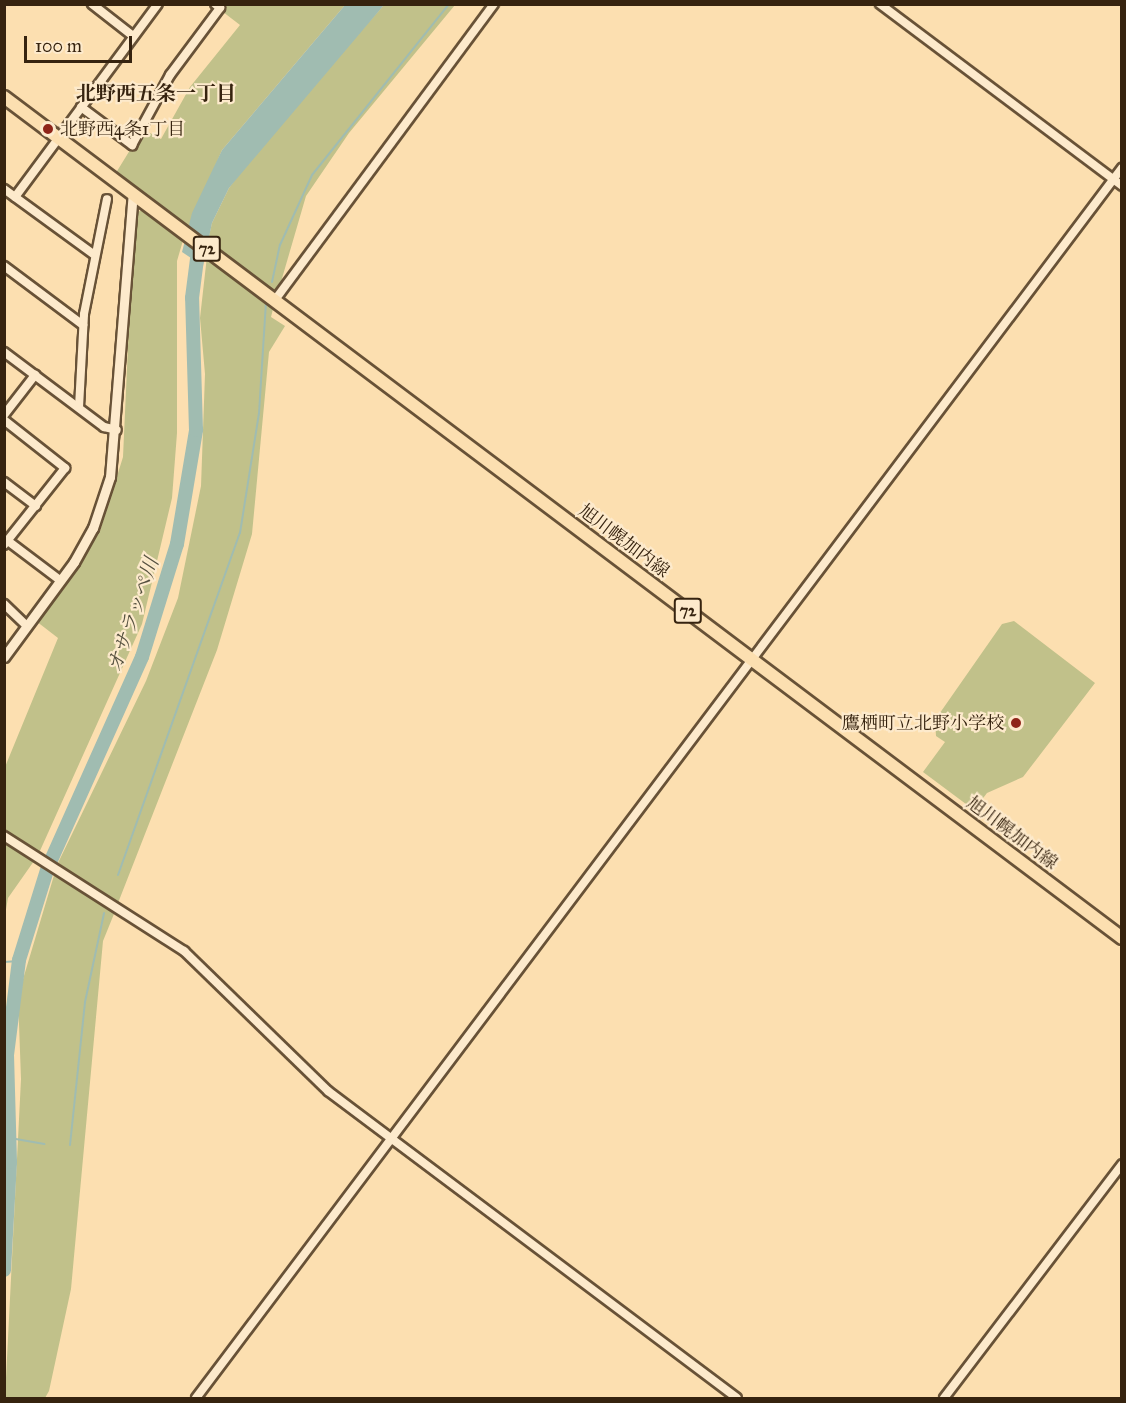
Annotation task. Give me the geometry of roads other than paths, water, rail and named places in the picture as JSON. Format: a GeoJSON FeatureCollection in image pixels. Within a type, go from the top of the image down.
{"type":"FeatureCollection","features":[{"type":"Feature","properties":{"kind":"main road","name":"72"},"geometry":{"type":"LineString","coordinates":[[4,98],[132,194]]}},
{"type":"Feature","properties":{"kind":"main road","name":"旭川幌加内線"},"geometry":{"type":"LineString","coordinates":[[132,194],[1122,938]]}},
{"type":"Feature","properties":{"kind":"street"},"geometry":{"type":"LineString","coordinates":[[15,197],[158,4]]}},
{"type":"Feature","properties":{"kind":"street"},"geometry":{"type":"LineString","coordinates":[[81,106],[132,145],[170,75],[220,8],[216,4]]}},
{"type":"Feature","properties":{"kind":"street"},"geometry":{"type":"LineString","coordinates":[[275,300],[494,4]]}},
{"type":"Feature","properties":{"kind":"street"},"geometry":{"type":"LineString","coordinates":[[880,4],[1122,186]]}},
{"type":"Feature","properties":{"kind":"street"},"geometry":{"type":"LineString","coordinates":[[92,5],[133,36]]}},
{"type":"Feature","properties":{"kind":"street"},"geometry":{"type":"LineString","coordinates":[[196,1398],[1122,168]]}},
{"type":"Feature","properties":{"kind":"street"},"geometry":{"type":"LineString","coordinates":[[4,189],[93,254]]}},
{"type":"Feature","properties":{"kind":"street"},"geometry":{"type":"LineString","coordinates":[[4,657],[61,581],[104,500],[117,430],[132,194]]}},
{"type":"Feature","properties":{"kind":"street"},"geometry":{"type":"LineString","coordinates":[[79,407],[83,325],[93,254],[106,199]]}},
{"type":"Feature","properties":{"kind":"street"},"geometry":{"type":"LineString","coordinates":[[4,266],[83,325]]}},
{"type":"Feature","properties":{"kind":"street"},"geometry":{"type":"LineString","coordinates":[[4,352],[79,407],[117,430]]}},
{"type":"Feature","properties":{"kind":"street"},"geometry":{"type":"LineString","coordinates":[[4,415],[35,375]]}},
{"type":"Feature","properties":{"kind":"street"},"geometry":{"type":"LineString","coordinates":[[4,420],[65,468],[6,543],[61,581]]}},
{"type":"Feature","properties":{"kind":"street"},"geometry":{"type":"LineString","coordinates":[[4,482],[36,506]]}},
{"type":"Feature","properties":{"kind":"street"},"geometry":{"type":"LineString","coordinates":[[4,604],[8,615],[27,626]]}},
{"type":"Feature","properties":{"kind":"street"},"geometry":{"type":"LineString","coordinates":[[4,837],[93,891],[193,959],[328,1091],[737,1398]]}},
{"type":"Feature","properties":{"kind":"street"},"geometry":{"type":"LineString","coordinates":[[944,1398],[1122,1164]]}},
{"type":"Feature","properties":{"kind":"waterway"},"geometry":{"type":"LineString","coordinates":[[272,282],[280,245],[312,175],[449,4]]}},
{"type":"Feature","properties":{"kind":"waterway","name":"オサラッペ川"},"geometry":{"type":"LineString","coordinates":[[4,1270],[10,1162],[7,1055],[19,960],[48,867],[142,657],[177,544],[196,430],[192,298],[199,243]]}},
{"type":"Feature","properties":{"kind":"waterway"},"geometry":{"type":"LineString","coordinates":[[118,875],[240,533],[259,413],[266,302]]}},
{"type":"Feature","properties":{"kind":"waterway"},"geometry":{"type":"LineString","coordinates":[[70,1145],[85,1002],[104,913]]}},
{"type":"Feature","properties":{"kind":"waterway"},"geometry":{"type":"LineString","coordinates":[[4,962],[19,961]]}},
{"type":"Feature","properties":{"kind":"waterway"},"geometry":{"type":"LineString","coordinates":[[10,1138],[44,1144]]}},
{"type":"Feature","properties":{"kind":"place","name":"北野西4条1丁目"},"geometry":{"type":"Point","coordinates":[48,129]}},
{"type":"Feature","properties":{"kind":"place","name":"鷹栖町立北野小学校"},"geometry":{"type":"Point","coordinates":[1016,723]}},
{"type":"Feature","properties":{"kind":"district","name":"北野西五条一丁目"},"geometry":{"type":"Point","coordinates":[156,93]}}]}
